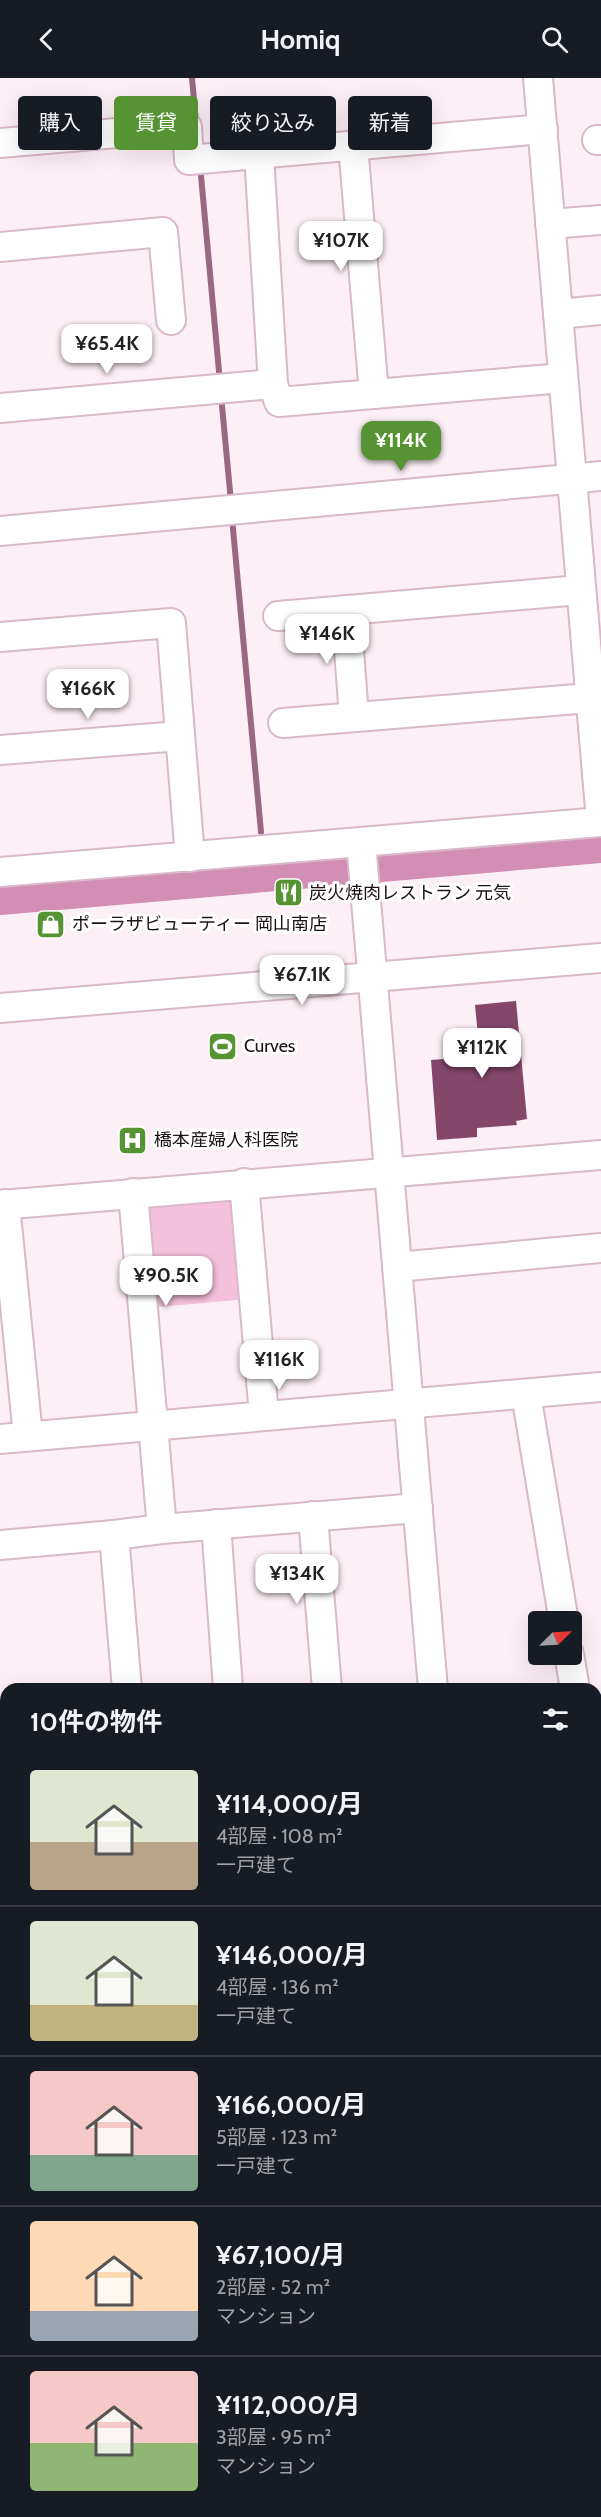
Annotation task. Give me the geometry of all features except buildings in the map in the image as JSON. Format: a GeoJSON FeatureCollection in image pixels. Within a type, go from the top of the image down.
{"type":"FeatureCollection","features":[{"type":"Feature","properties":{"kind":"street"},"geometry":{"type":"LineString","coordinates":[[0,872],[190,857],[362,858],[601,822],[580,590],[586,478],[563,378],[575,312],[543,129],[538,78]]}},
{"type":"Feature","properties":{"kind":"street"},"geometry":{"type":"LineString","coordinates":[[0,142],[186,127],[189,160],[348,146]]}},
{"type":"Feature","properties":{"kind":"street"},"geometry":{"type":"LineString","coordinates":[[432,139],[543,129]]}},
{"type":"Feature","properties":{"kind":"street"},"geometry":{"type":"LineString","coordinates":[[353,150],[374,394]]}},
{"type":"Feature","properties":{"kind":"street"},"geometry":{"type":"LineString","coordinates":[[259,154],[273,384],[279,402],[563,378]]}},
{"type":"Feature","properties":{"kind":"street"},"geometry":{"type":"LineString","coordinates":[[558,223],[601,220]]}},
{"type":"Feature","properties":{"kind":"street"},"geometry":{"type":"LineString","coordinates":[[0,247],[163,232],[171,320]]}},
{"type":"Feature","properties":{"kind":"street"},"geometry":{"type":"LineString","coordinates":[[0,408],[273,384]]}},
{"type":"Feature","properties":{"kind":"street"},"geometry":{"type":"LineString","coordinates":[[0,531],[586,478]]}},
{"type":"Feature","properties":{"kind":"street"},"geometry":{"type":"LineString","coordinates":[[278,616],[580,590]]}},
{"type":"Feature","properties":{"kind":"street"},"geometry":{"type":"LineString","coordinates":[[346,610],[354,717]]}},
{"type":"Feature","properties":{"kind":"street"},"geometry":{"type":"LineString","coordinates":[[0,637],[171,623],[190,857]]}},
{"type":"Feature","properties":{"kind":"street"},"geometry":{"type":"LineString","coordinates":[[283,723],[589,698]]}},
{"type":"Feature","properties":{"kind":"street"},"geometry":{"type":"LineString","coordinates":[[0,750],[180,736]]}},
{"type":"Feature","properties":{"kind":"street"},"geometry":{"type":"LineString","coordinates":[[362,858],[433,1683]]}},
{"type":"Feature","properties":{"kind":"street"},"geometry":{"type":"LineString","coordinates":[[0,1008],[601,958]]}},
{"type":"Feature","properties":{"kind":"street"},"geometry":{"type":"LineString","coordinates":[[28,1436],[2,1204],[388,1170],[601,1155]]}},
{"type":"Feature","properties":{"kind":"street"},"geometry":{"type":"LineString","coordinates":[[244,1183],[264,1415]]}},
{"type":"Feature","properties":{"kind":"street"},"geometry":{"type":"LineString","coordinates":[[133,1193],[162,1529]]}},
{"type":"Feature","properties":{"kind":"street"},"geometry":{"type":"LineString","coordinates":[[397,1267],[601,1248]]}},
{"type":"Feature","properties":{"kind":"street"},"geometry":{"type":"LineString","coordinates":[[0,1439],[152,1424],[601,1388]]}},
{"type":"Feature","properties":{"kind":"street"},"geometry":{"type":"LineString","coordinates":[[526,1394],[562,1611]]}},
{"type":"Feature","properties":{"kind":"street"},"geometry":{"type":"LineString","coordinates":[[0,1545],[216,1524],[418,1508]]}},
{"type":"Feature","properties":{"kind":"street"},"geometry":{"type":"LineString","coordinates":[[313,1516],[327,1683]]}},
{"type":"Feature","properties":{"kind":"street"},"geometry":{"type":"LineString","coordinates":[[216,1524],[228,1683]]}},
{"type":"Feature","properties":{"kind":"street"},"geometry":{"type":"LineString","coordinates":[[114,1535],[126,1683]]}},
{"type":"Feature","properties":{"kind":"street"},"geometry":{"type":"LineString","coordinates":[[571,1665],[574,1683]]}},
{"type":"Feature","properties":{"kind":"shaded area"},"geometry":{"type":"Polygon","coordinates":[[[228,1196],[238,1204],[247,1299],[148,1308],[140,1212],[149,1203],[228,1196]]]}},
{"type":"Feature","properties":{"kind":"waterway"},"geometry":{"type":"LineString","coordinates":[[192,78],[194,96]]}},
{"type":"Feature","properties":{"kind":"waterway"},"geometry":{"type":"LineString","coordinates":[[200,165],[220,382]]}},
{"type":"Feature","properties":{"kind":"waterway"},"geometry":{"type":"LineString","coordinates":[[221,395],[231,502]]}},
{"type":"Feature","properties":{"kind":"waterway"},"geometry":{"type":"LineString","coordinates":[[232,518],[261,832]]}},
{"type":"Feature","properties":{"kind":"waterway"},"geometry":{"type":"LineString","coordinates":[[0,897],[601,845]]}},
{"type":"Feature","properties":{"kind":"waterway"},"geometry":{"type":"LineString","coordinates":[[264,867],[265,874]]}},
{"type":"Feature","properties":{"kind":"place","name":"炭火焼肉レストラン 元気"},"geometry":{"type":"Point","coordinates":[288,893]}},
{"type":"Feature","properties":{"kind":"place","name":"ポーラザビューティー 岡山南店"},"geometry":{"type":"Point","coordinates":[51,924]}},
{"type":"Feature","properties":{"kind":"place","name":"Curves"},"geometry":{"type":"Point","coordinates":[223,1046]}},
{"type":"Feature","properties":{"kind":"place","name":"橋本産婦人科医院"},"geometry":{"type":"Point","coordinates":[133,1140]}}]}
